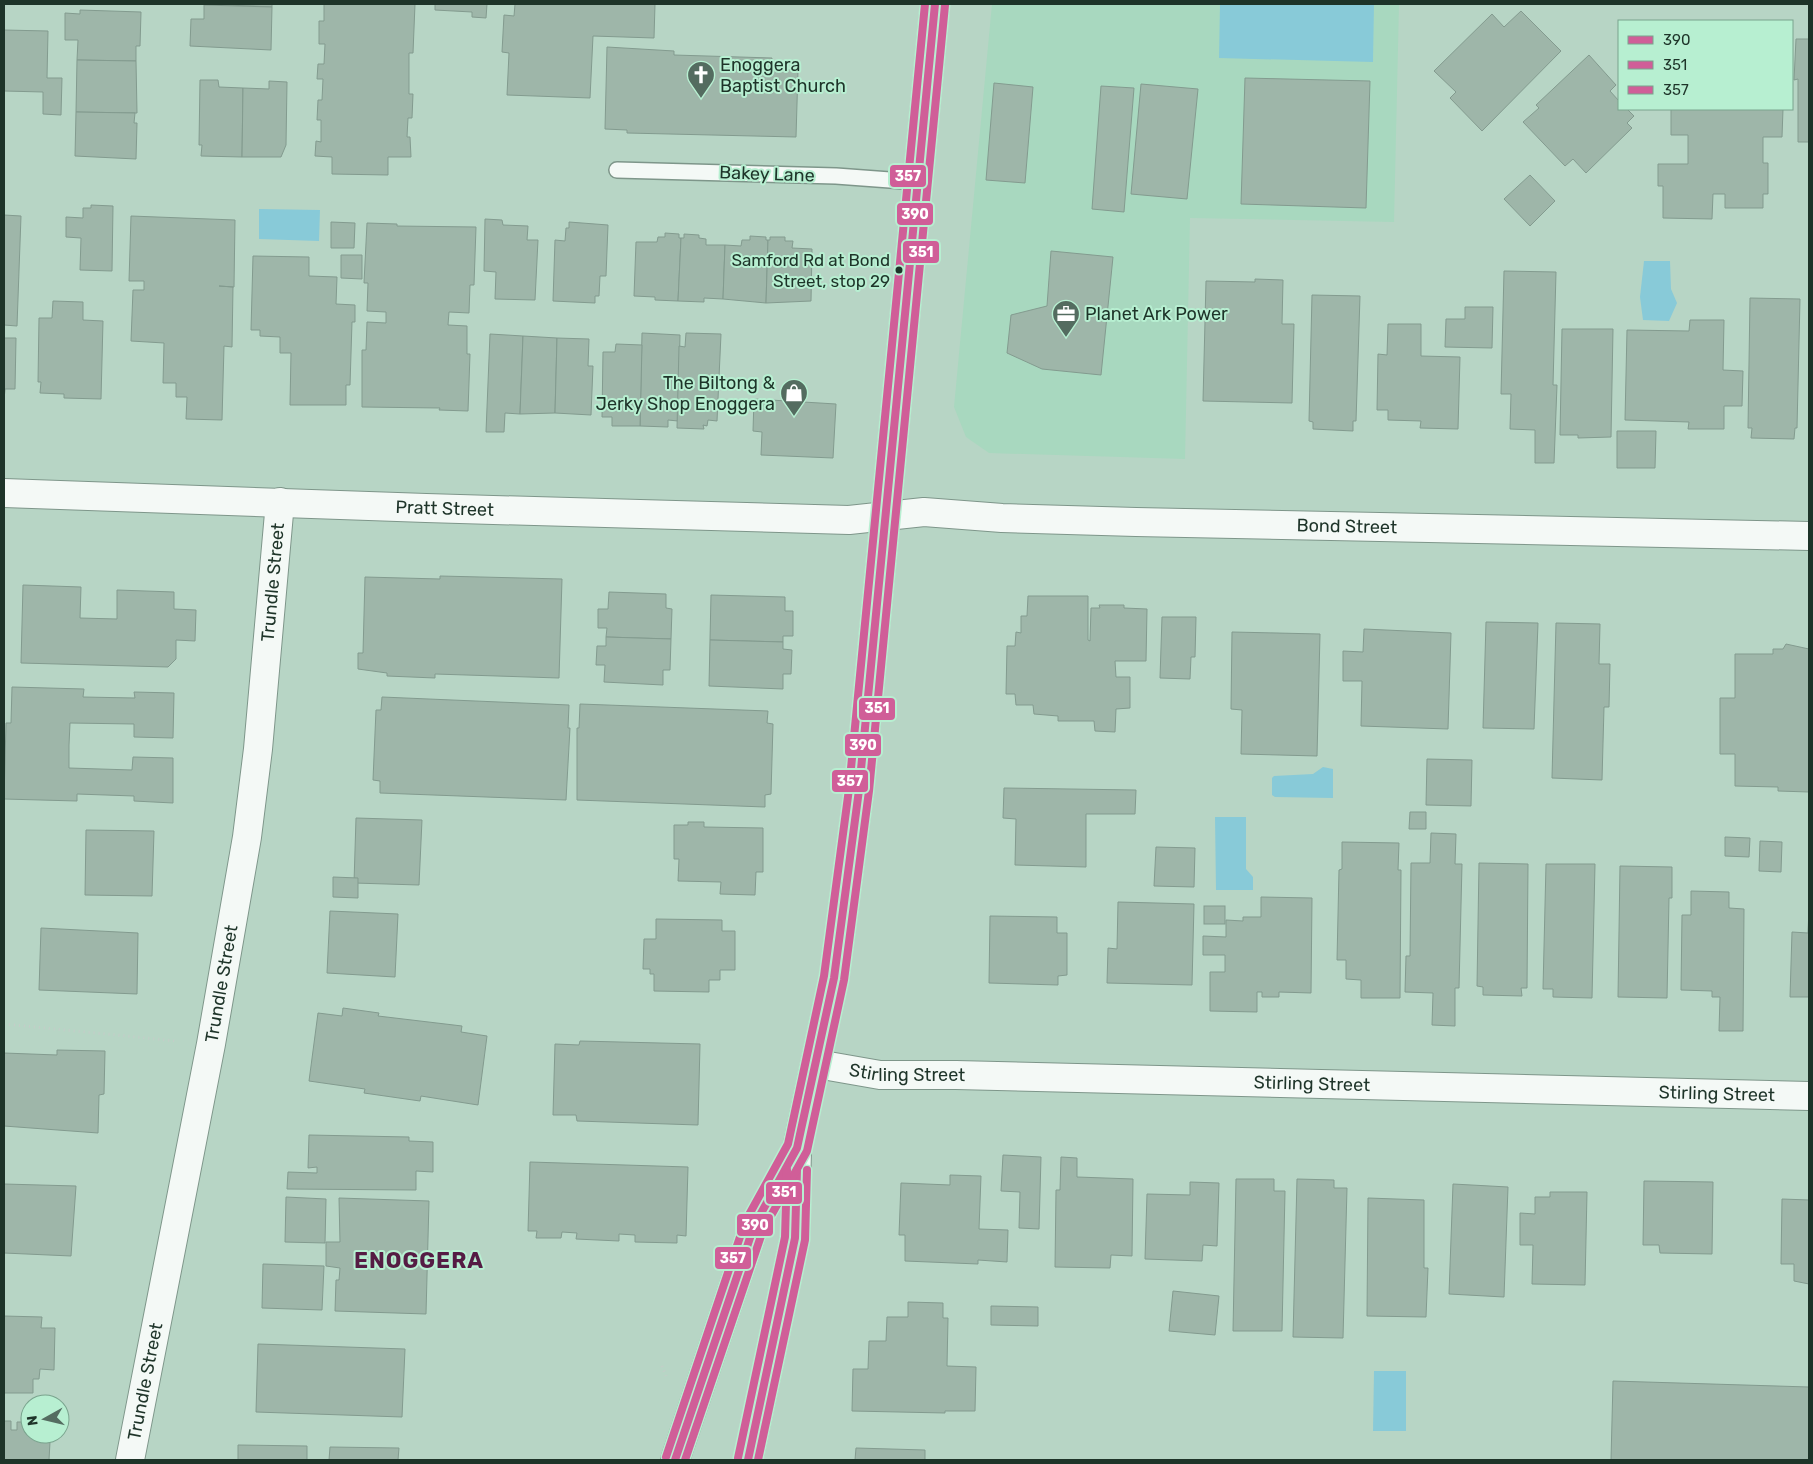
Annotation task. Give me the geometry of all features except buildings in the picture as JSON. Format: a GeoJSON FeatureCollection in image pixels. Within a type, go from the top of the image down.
{"type":"FeatureCollection","features":[{"type":"Feature","properties":{"kind":"street"},"geometry":{"type":"LineString","coordinates":[[748,1460],[795,1238],[797,1148],[834,978],[847,889],[935,4]]}},
{"type":"Feature","properties":{"kind":"street","name":"Pratt Street"},"geometry":{"type":"LineString","coordinates":[[4,493],[426,508],[831,519],[885,516]]}},
{"type":"Feature","properties":{"kind":"street","name":"Trundle Street"},"geometry":{"type":"LineString","coordinates":[[130,1460],[211,1044],[247,837],[258,748],[280,502]]}},
{"type":"Feature","properties":{"kind":"street","name":"Bond Street"},"geometry":{"type":"LineString","coordinates":[[885,516],[924,512],[1002,518],[1809,536]]}},
{"type":"Feature","properties":{"kind":"street","name":"Stirling Street"},"geometry":{"type":"LineString","coordinates":[[816,1064],[892,1076],[956,1075],[1809,1096]]}},
{"type":"Feature","properties":{"kind":"street"},"geometry":{"type":"LineString","coordinates":[[675,1460],[754,1226],[797,1148]]}},
{"type":"Feature","properties":{"kind":"lane","name":"Bakey Lane"},"geometry":{"type":"LineString","coordinates":[[617,170],[846,177],[917,182]]}},
{"type":"Feature","properties":{"kind":"path"},"geometry":{"type":"LineString","coordinates":[[4,1024],[211,1044]]}},
{"type":"Feature","properties":{"kind":"shaded area"},"geometry":{"type":"Polygon","coordinates":[[[992,4],[1399,4],[1394,222],[1190,218],[1185,459],[989,453],[966,437],[954,407],[992,4]]]}},
{"type":"Feature","properties":{"kind":"water"},"geometry":{"type":"Polygon","coordinates":[[[1220,4],[1374,4],[1373,62],[1219,58],[1220,4]]]}},
{"type":"Feature","properties":{"kind":"water"},"geometry":{"type":"Polygon","coordinates":[[[259,209],[320,210],[319,241],[259,239],[259,209]]]}},
{"type":"Feature","properties":{"kind":"water"},"geometry":{"type":"Polygon","coordinates":[[[1644,261],[1670,261],[1671,289],[1677,303],[1669,321],[1643,320],[1640,297],[1644,261]]]}},
{"type":"Feature","properties":{"kind":"water"},"geometry":{"type":"Polygon","coordinates":[[[1323,767],[1333,769],[1333,798],[1275,797],[1272,795],[1272,778],[1274,776],[1313,774],[1323,767]]]}},
{"type":"Feature","properties":{"kind":"water"},"geometry":{"type":"Polygon","coordinates":[[[1215,817],[1246,817],[1246,869],[1253,877],[1253,890],[1216,890],[1215,817]]]}},
{"type":"Feature","properties":{"kind":"water"},"geometry":{"type":"Polygon","coordinates":[[[1374,1371],[1406,1371],[1406,1431],[1373,1431],[1374,1371]]]}},
{"type":"Feature","properties":{"kind":"transit line","name":"357"},"geometry":{"type":"LineString","coordinates":[[666,1457],[745,1222],[788,1144],[824,976],[849,789],[925,4]]}},
{"type":"Feature","properties":{"kind":"transit line","name":"390"},"geometry":{"type":"LineString","coordinates":[[675,1460],[754,1226],[797,1148],[834,978],[859,790],[935,4]]}},
{"type":"Feature","properties":{"kind":"transit line","name":"351"},"geometry":{"type":"LineString","coordinates":[[685,1460],[763,1230],[807,1151],[844,980],[869,791],[945,5]]}},
{"type":"Feature","properties":{"kind":"transit line","name":"357"},"geometry":{"type":"LineString","coordinates":[[738,1458],[785,1237],[787,1170]]}},
{"type":"Feature","properties":{"kind":"transit line","name":"390"},"geometry":{"type":"LineString","coordinates":[[748,1460],[795,1238],[797,1170]]}},
{"type":"Feature","properties":{"kind":"transit line","name":"351"},"geometry":{"type":"LineString","coordinates":[[758,1460],[805,1240],[807,1170]]}},
{"type":"Feature","properties":{"kind":"place","name":"Enoggera Baptist Church"},"geometry":{"type":"Point","coordinates":[701,99]}},
{"type":"Feature","properties":{"kind":"place","name":"Samford Rd at Bond Street, stop 29"},"geometry":{"type":"Point","coordinates":[899,270]}},
{"type":"Feature","properties":{"kind":"place","name":"Planet Ark Power"},"geometry":{"type":"Point","coordinates":[1066,338]}},
{"type":"Feature","properties":{"kind":"place","name":"The Biltong & Jerky Shop Enoggera"},"geometry":{"type":"Point","coordinates":[794,417]}},
{"type":"Feature","properties":{"kind":"district","name":"ENOGGERA"},"geometry":{"type":"Point","coordinates":[419,1260]}}]}
